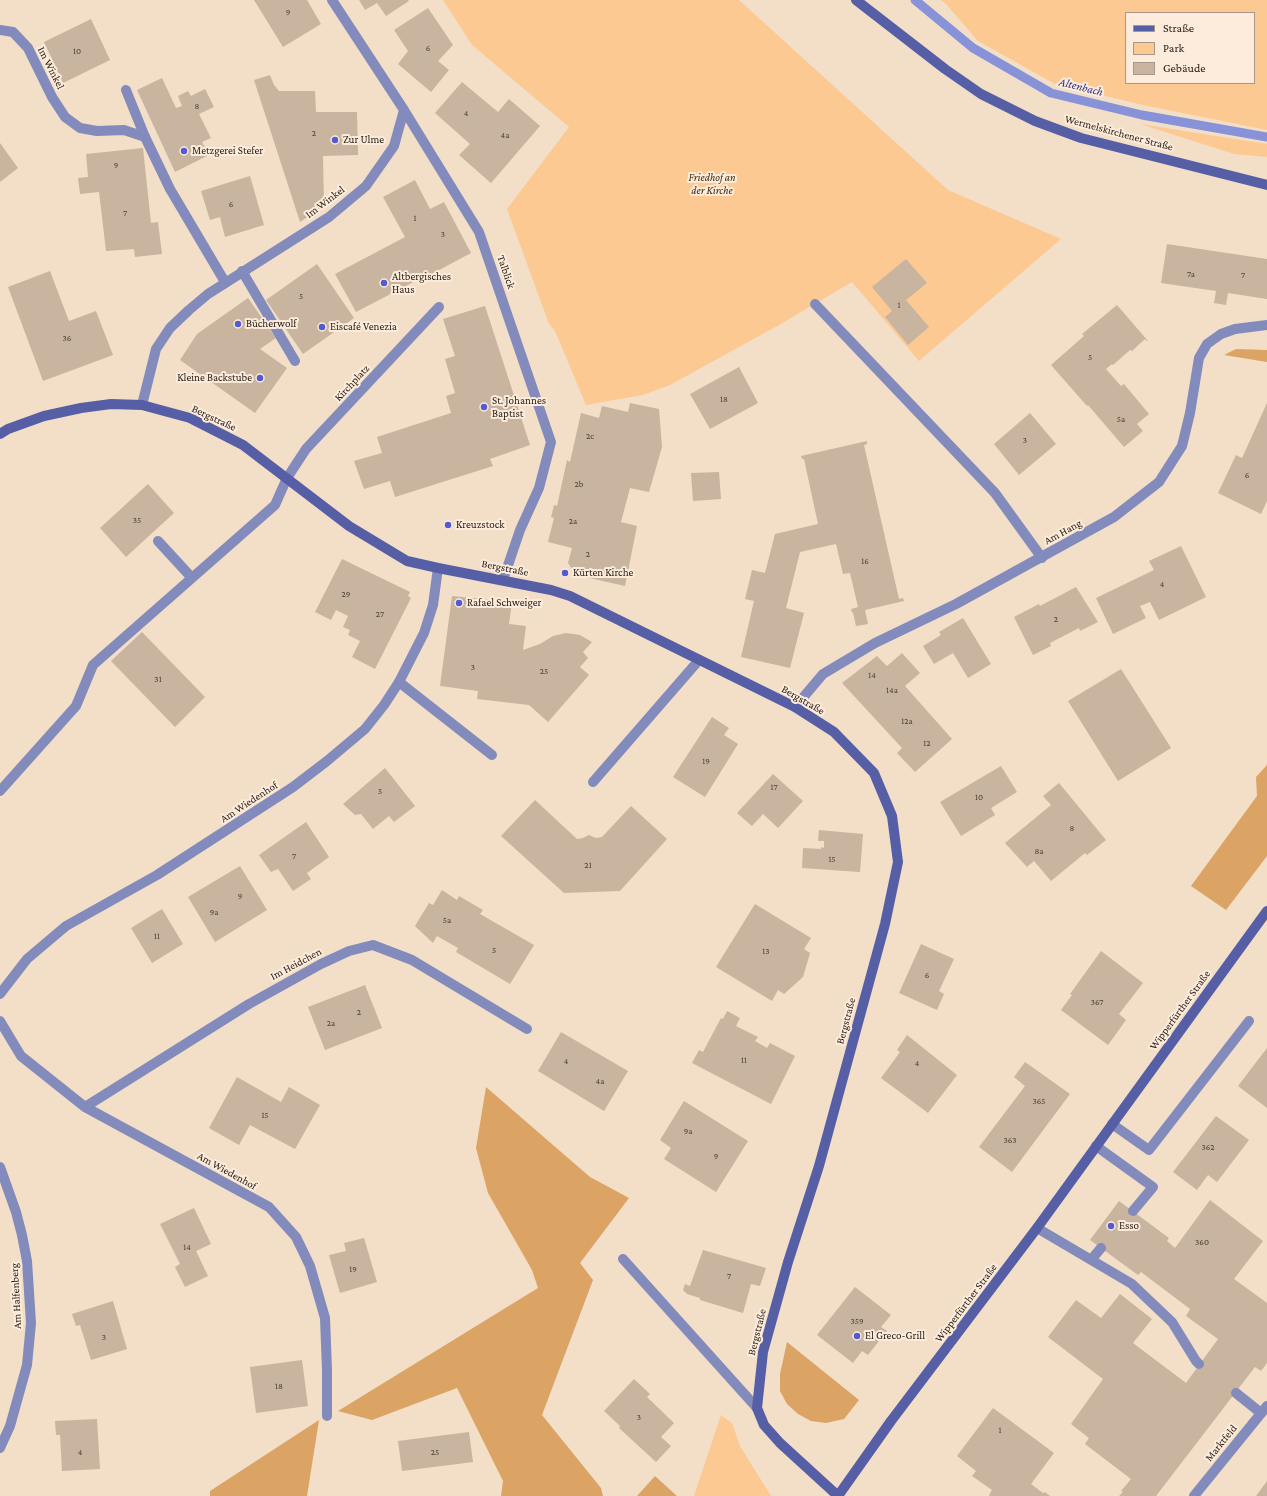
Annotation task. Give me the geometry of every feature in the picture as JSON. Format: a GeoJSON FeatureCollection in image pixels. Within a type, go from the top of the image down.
{"type":"FeatureCollection","features":[{"type":"Feature","properties":{"kind":"main road","name":"Wermelskirchener Straße"},"geometry":{"type":"LineString","coordinates":[[856,0],[945,69],[981,94],[1035,121],[1081,138],[1267,185]]}},
{"type":"Feature","properties":{"kind":"main road","name":"Bergstraße"},"geometry":{"type":"LineString","coordinates":[[0,434],[8,429],[44,416],[111,404],[142,404],[190,418],[243,445],[349,526],[407,561],[550,590],[570,596],[795,708],[834,732],[874,772],[892,816],[898,862],[885,924],[819,1166],[788,1262],[763,1352],[757,1408]]}},
{"type":"Feature","properties":{"kind":"main road","name":"Wipperfürther Straße"},"geometry":{"type":"LineString","coordinates":[[838,1496],[891,1421],[1037,1228],[1267,911]]}},
{"type":"Feature","properties":{"kind":"main road"},"geometry":{"type":"LineString","coordinates":[[757,1408],[764,1425],[780,1443],[838,1496]]}},
{"type":"Feature","properties":{"kind":"street","name":"Talblick"},"geometry":{"type":"LineString","coordinates":[[332,0],[404,110],[479,232],[551,442],[539,488],[520,530],[503,580]]}},
{"type":"Feature","properties":{"kind":"street","name":"Im Winkel"},"geometry":{"type":"LineString","coordinates":[[0,30],[13,32],[28,48],[52,97],[65,117],[80,128],[97,131],[124,130],[145,137]]}},
{"type":"Feature","properties":{"kind":"street"},"geometry":{"type":"LineString","coordinates":[[126,90],[145,137],[170,189],[225,282]]}},
{"type":"Feature","properties":{"kind":"street","name":"Im Winkel"},"geometry":{"type":"LineString","coordinates":[[142,404],[156,349],[170,328],[189,310],[225,282],[328,217],[366,186],[394,146],[404,110]]}},
{"type":"Feature","properties":{"kind":"street"},"geometry":{"type":"LineString","coordinates":[[242,271],[295,361]]}},
{"type":"Feature","properties":{"kind":"street"},"geometry":{"type":"LineString","coordinates":[[815,304],[995,493],[1042,558]]}},
{"type":"Feature","properties":{"kind":"street","name":"Kirchplatz"},"geometry":{"type":"LineString","coordinates":[[0,791],[76,706],[93,666],[275,505],[287,478],[306,449],[439,307]]}},
{"type":"Feature","properties":{"kind":"street","name":"Am Hang"},"geometry":{"type":"LineString","coordinates":[[795,708],[823,674],[875,643],[956,604],[1114,517],[1159,482],[1182,446],[1190,413],[1199,358],[1207,344],[1220,334],[1235,329],[1267,326]]}},
{"type":"Feature","properties":{"kind":"street"},"geometry":{"type":"LineString","coordinates":[[158,541],[192,578]]}},
{"type":"Feature","properties":{"kind":"street","name":"Am Wiedenhof"},"geometry":{"type":"LineString","coordinates":[[0,994],[27,959],[66,926],[158,875],[293,787],[365,729],[384,705],[399,682],[424,633],[433,605],[438,568]]}},
{"type":"Feature","properties":{"kind":"street"},"geometry":{"type":"LineString","coordinates":[[593,782],[699,660]]}},
{"type":"Feature","properties":{"kind":"street"},"geometry":{"type":"LineString","coordinates":[[399,682],[492,755]]}},
{"type":"Feature","properties":{"kind":"street","name":"Im Heidchen"},"geometry":{"type":"LineString","coordinates":[[85,1107],[255,1000],[321,964],[349,951],[373,945],[412,960],[527,1028]]}},
{"type":"Feature","properties":{"kind":"street","name":"Am Wiedenhof"},"geometry":{"type":"LineString","coordinates":[[0,1021],[21,1056],[85,1107],[269,1207],[296,1237],[310,1266],[325,1318],[327,1370],[326,1416]]}},
{"type":"Feature","properties":{"kind":"street"},"geometry":{"type":"LineString","coordinates":[[1112,1124],[1149,1150],[1249,1022]]}},
{"type":"Feature","properties":{"kind":"street"},"geometry":{"type":"LineString","coordinates":[[1096,1146],[1153,1187],[1132,1211]]}},
{"type":"Feature","properties":{"kind":"street","name":"Am Halfenberg"},"geometry":{"type":"LineString","coordinates":[[0,1167],[16,1212],[27,1261],[31,1323],[27,1365],[10,1426],[0,1448]]}},
{"type":"Feature","properties":{"kind":"street"},"geometry":{"type":"LineString","coordinates":[[1037,1228],[1132,1284],[1172,1322],[1199,1364]]}},
{"type":"Feature","properties":{"kind":"street"},"geometry":{"type":"LineString","coordinates":[[1090,1260],[1101,1248]]}},
{"type":"Feature","properties":{"kind":"street"},"geometry":{"type":"LineString","coordinates":[[623,1259],[757,1408]]}},
{"type":"Feature","properties":{"kind":"street"},"geometry":{"type":"LineString","coordinates":[[1236,1393],[1264,1410]]}},
{"type":"Feature","properties":{"kind":"street","name":"Marktfeld"},"geometry":{"type":"LineString","coordinates":[[1194,1496],[1264,1410]]}},
{"type":"Feature","properties":{"kind":"green space","name":"Friedhof an der Kirche"},"geometry":{"type":"Polygon","coordinates":[[[443,0],[739,0],[948,190],[1061,239],[919,361],[852,282],[779,325],[670,385],[643,395],[586,405],[555,331],[549,324],[507,209],[569,127],[472,45],[443,0]]]}},
{"type":"Feature","properties":{"kind":"green space"},"geometry":{"type":"Polygon","coordinates":[[[941,0],[1267,0],[1267,130],[1143,105],[1055,84],[978,41],[941,0]]]}},
{"type":"Feature","properties":{"kind":"green space"},"geometry":{"type":"Polygon","coordinates":[[[1140,124],[1267,144],[1267,157],[1234,154],[1140,124]]]}},
{"type":"Feature","properties":{"kind":"green space"},"geometry":{"type":"Polygon","coordinates":[[[721,1415],[732,1423],[740,1446],[771,1496],[694,1496],[721,1415]]]}},
{"type":"Feature","properties":{"kind":"shaded area"},"geometry":{"type":"Polygon","coordinates":[[[1236,349],[1267,350],[1267,362],[1224,355],[1236,349]]]}},
{"type":"Feature","properties":{"kind":"shaded area"},"geometry":{"type":"Polygon","coordinates":[[[1267,765],[1267,856],[1226,910],[1191,886],[1257,796],[1256,777],[1267,765]]]}},
{"type":"Feature","properties":{"kind":"shaded area"},"geometry":{"type":"Polygon","coordinates":[[[486,1087],[590,1177],[629,1198],[580,1263],[593,1280],[542,1415],[601,1488],[603,1496],[501,1496],[503,1481],[457,1388],[372,1420],[338,1411],[538,1288],[532,1270],[488,1193],[476,1148],[486,1087]]]}},
{"type":"Feature","properties":{"kind":"shaded area"},"geometry":{"type":"Polygon","coordinates":[[[787,1342],[859,1400],[844,1419],[826,1423],[811,1421],[798,1414],[787,1404],[780,1391],[780,1374],[787,1342]]]}},
{"type":"Feature","properties":{"kind":"shaded area"},"geometry":{"type":"Polygon","coordinates":[[[319,1420],[307,1496],[210,1496],[210,1491],[319,1420]]]}},
{"type":"Feature","properties":{"kind":"shaded area"},"geometry":{"type":"Polygon","coordinates":[[[655,1476],[677,1496],[637,1496],[655,1476]]]}},
{"type":"Feature","properties":{"kind":"building"},"geometry":{"type":"Polygon","coordinates":[[[254,0],[307,0],[321,24],[283,47],[254,0]]]}},
{"type":"Feature","properties":{"kind":"building"},"geometry":{"type":"Polygon","coordinates":[[[359,0],[409,1],[386,16],[377,3],[365,10],[359,0]]]}},
{"type":"Feature","properties":{"kind":"building"},"geometry":{"type":"Polygon","coordinates":[[[428,8],[453,45],[438,61],[449,70],[431,92],[398,64],[408,51],[394,30],[428,8]]]}},
{"type":"Feature","properties":{"kind":"building"},"geometry":{"type":"Polygon","coordinates":[[[91,19],[110,60],[63,83],[44,42],[91,19]]]}},
{"type":"Feature","properties":{"kind":"building"},"geometry":{"type":"Polygon","coordinates":[[[270,75],[274,85],[279,91],[315,91],[316,112],[357,112],[358,155],[323,156],[324,206],[300,222],[254,80],[270,75]]]}},
{"type":"Feature","properties":{"kind":"building"},"geometry":{"type":"Polygon","coordinates":[[[162,78],[176,108],[182,106],[178,96],[188,91],[191,96],[205,89],[214,107],[199,114],[211,138],[202,142],[209,155],[175,172],[137,90],[162,78]]]}},
{"type":"Feature","properties":{"kind":"building"},"geometry":{"type":"Polygon","coordinates":[[[462,82],[498,112],[509,99],[540,126],[491,183],[459,155],[470,144],[435,113],[462,82]]]}},
{"type":"Feature","properties":{"kind":"building"},"geometry":{"type":"Polygon","coordinates":[[[0,143],[18,168],[0,182],[0,143]]]}},
{"type":"Feature","properties":{"kind":"building"},"geometry":{"type":"Polygon","coordinates":[[[143,148],[151,223],[158,222],[162,254],[135,257],[134,249],[106,251],[99,192],[80,194],[78,178],[88,177],[86,154],[143,148]]]}},
{"type":"Feature","properties":{"kind":"building"},"geometry":{"type":"Polygon","coordinates":[[[250,176],[264,225],[225,237],[220,217],[210,220],[201,191],[250,176]]]}},
{"type":"Feature","properties":{"kind":"building"},"geometry":{"type":"Polygon","coordinates":[[[415,180],[430,209],[444,202],[471,253],[356,312],[335,274],[405,237],[383,197],[415,180]]]}},
{"type":"Feature","properties":{"kind":"building"},"geometry":{"type":"Polygon","coordinates":[[[1167,244],[1267,259],[1267,299],[1228,293],[1226,305],[1214,303],[1216,291],[1161,283],[1167,244]]]}},
{"type":"Feature","properties":{"kind":"building"},"geometry":{"type":"Polygon","coordinates":[[[906,259],[927,283],[906,300],[929,327],[908,345],[885,317],[892,311],[872,287],[906,259]]]}},
{"type":"Feature","properties":{"kind":"building"},"geometry":{"type":"Polygon","coordinates":[[[317,264],[354,318],[303,354],[266,300],[317,264]]]}},
{"type":"Feature","properties":{"kind":"building"},"geometry":{"type":"Polygon","coordinates":[[[50,271],[69,321],[96,311],[113,355],[43,381],[8,287],[50,271]]]}},
{"type":"Feature","properties":{"kind":"building"},"geometry":{"type":"Polygon","coordinates":[[[248,298],[276,338],[260,349],[287,368],[255,413],[180,360],[197,334],[248,298]]]}},
{"type":"Feature","properties":{"kind":"building"},"geometry":{"type":"Polygon","coordinates":[[[1117,305],[1148,341],[1145,339],[1132,351],[1130,350],[1113,365],[1112,364],[1106,369],[1121,386],[1124,384],[1149,414],[1137,424],[1143,431],[1124,447],[1051,365],[1084,336],[1082,334],[1117,305]]]}},
{"type":"Feature","properties":{"kind":"building","name":"St. Johannes Baptist"},"geometry":{"type":"Polygon","coordinates":[[[485,306],[530,445],[490,459],[493,466],[395,497],[390,481],[364,489],[354,461],[382,453],[377,437],[451,413],[446,396],[455,393],[445,359],[455,356],[443,319],[485,306]]]}},
{"type":"Feature","properties":{"kind":"building"},"geometry":{"type":"Polygon","coordinates":[[[739,367],[758,403],[710,429],[690,394],[739,367]]]}},
{"type":"Feature","properties":{"kind":"building"},"geometry":{"type":"Polygon","coordinates":[[[630,403],[659,409],[662,447],[649,492],[630,488],[621,522],[637,526],[625,586],[576,575],[568,563],[572,548],[548,542],[554,518],[551,517],[554,505],[557,506],[567,460],[570,462],[581,413],[599,418],[602,406],[628,412],[630,403]]]}},
{"type":"Feature","properties":{"kind":"building"},"geometry":{"type":"Polygon","coordinates":[[[1267,403],[1267,501],[1261,514],[1218,493],[1236,455],[1242,458],[1267,403]]]}},
{"type":"Feature","properties":{"kind":"building"},"geometry":{"type":"Polygon","coordinates":[[[1030,413],[1056,444],[1019,475],[994,444],[1030,413]]]}},
{"type":"Feature","properties":{"kind":"building"},"geometry":{"type":"Polygon","coordinates":[[[867,441],[867,444],[864,445],[899,599],[903,598],[904,601],[865,610],[868,624],[856,626],[851,609],[858,607],[850,573],[843,574],[836,544],[800,552],[786,608],[804,613],[790,668],[741,657],[754,601],[745,599],[752,570],[765,573],[775,534],[818,524],[804,459],[802,459],[801,456],[867,441]]]}},
{"type":"Feature","properties":{"kind":"building"},"geometry":{"type":"Polygon","coordinates":[[[719,472],[721,499],[693,501],[691,473],[719,472]]]}},
{"type":"Feature","properties":{"kind":"building"},"geometry":{"type":"Polygon","coordinates":[[[148,484],[174,513],[126,557],[100,528],[148,484]]]}},
{"type":"Feature","properties":{"kind":"building"},"geometry":{"type":"Polygon","coordinates":[[[1181,546],[1206,597],[1159,620],[1150,602],[1140,606],[1146,618],[1113,634],[1096,598],[1154,570],[1149,561],[1181,546]]]}},
{"type":"Feature","properties":{"kind":"building"},"geometry":{"type":"Polygon","coordinates":[[[342,559],[410,592],[408,596],[411,598],[375,669],[352,657],[360,641],[348,635],[350,630],[343,627],[348,616],[336,610],[331,620],[315,612],[342,559]]]}},
{"type":"Feature","properties":{"kind":"building"},"geometry":{"type":"Polygon","coordinates":[[[1076,587],[1098,622],[1080,631],[1079,628],[1050,643],[1051,646],[1033,655],[1014,617],[1039,604],[1040,606],[1076,587]]]}},
{"type":"Feature","properties":{"kind":"building"},"geometry":{"type":"Polygon","coordinates":[[[452,596],[512,602],[509,624],[526,626],[523,650],[540,644],[553,636],[566,633],[580,635],[592,642],[583,652],[588,658],[580,667],[589,675],[548,722],[529,705],[477,699],[478,691],[440,686],[452,596]]]}},
{"type":"Feature","properties":{"kind":"building"},"geometry":{"type":"Polygon","coordinates":[[[963,618],[991,664],[968,678],[953,653],[934,664],[923,646],[941,635],[939,632],[963,618]]]}},
{"type":"Feature","properties":{"kind":"building"},"geometry":{"type":"Polygon","coordinates":[[[142,632],[205,697],[175,727],[111,661],[142,632]]]}},
{"type":"Feature","properties":{"kind":"building"},"geometry":{"type":"Polygon","coordinates":[[[902,653],[920,673],[905,686],[952,739],[915,772],[897,753],[902,748],[842,683],[877,656],[887,666],[902,653]]]}},
{"type":"Feature","properties":{"kind":"building"},"geometry":{"type":"Polygon","coordinates":[[[1121,669],[1171,748],[1118,781],[1068,701],[1121,669]]]}},
{"type":"Feature","properties":{"kind":"building"},"geometry":{"type":"Polygon","coordinates":[[[712,717],[729,728],[724,735],[738,744],[705,797],[673,777],[712,717]]]}},
{"type":"Feature","properties":{"kind":"building"},"geometry":{"type":"Polygon","coordinates":[[[1001,766],[1017,792],[991,808],[995,815],[961,836],[940,802],[1001,766]]]}},
{"type":"Feature","properties":{"kind":"building"},"geometry":{"type":"Polygon","coordinates":[[[385,768],[415,806],[394,822],[389,816],[373,829],[361,814],[355,815],[343,804],[385,768]]]}},
{"type":"Feature","properties":{"kind":"building"},"geometry":{"type":"Polygon","coordinates":[[[773,774],[803,801],[778,828],[763,814],[752,826],[737,813],[773,774]]]}},
{"type":"Feature","properties":{"kind":"building"},"geometry":{"type":"Polygon","coordinates":[[[1059,783],[1106,840],[1087,855],[1085,853],[1051,881],[1034,861],[1027,867],[1005,843],[1051,805],[1043,796],[1059,783]]]}},
{"type":"Feature","properties":{"kind":"building"},"geometry":{"type":"Polygon","coordinates":[[[535,800],[577,839],[589,835],[596,838],[602,837],[631,806],[667,839],[620,891],[564,893],[501,836],[535,800]]]}},
{"type":"Feature","properties":{"kind":"building"},"geometry":{"type":"Polygon","coordinates":[[[306,822],[329,857],[307,873],[311,879],[293,891],[278,869],[271,872],[259,855],[306,822]]]}},
{"type":"Feature","properties":{"kind":"building"},"geometry":{"type":"Polygon","coordinates":[[[819,830],[863,834],[860,872],[802,868],[803,848],[824,848],[824,841],[818,841],[819,830]]]}},
{"type":"Feature","properties":{"kind":"building"},"geometry":{"type":"Polygon","coordinates":[[[240,866],[267,910],[215,942],[188,897],[240,866]]]}},
{"type":"Feature","properties":{"kind":"building"},"geometry":{"type":"Polygon","coordinates":[[[442,890],[457,900],[459,896],[483,910],[480,914],[534,945],[510,984],[456,952],[458,948],[437,936],[433,943],[415,926],[429,903],[433,905],[442,890]]]}},
{"type":"Feature","properties":{"kind":"building"},"geometry":{"type":"Polygon","coordinates":[[[755,904],[811,938],[804,949],[810,953],[803,977],[784,994],[778,990],[772,1001],[716,967],[755,904]]]}},
{"type":"Feature","properties":{"kind":"building"},"geometry":{"type":"Polygon","coordinates":[[[162,909],[183,944],[152,963],[131,928],[162,909]]]}},
{"type":"Feature","properties":{"kind":"building"},"geometry":{"type":"Polygon","coordinates":[[[921,944],[954,959],[939,991],[944,994],[937,1010],[899,993],[921,944]]]}},
{"type":"Feature","properties":{"kind":"building"},"geometry":{"type":"Polygon","coordinates":[[[1101,951],[1143,983],[1119,1014],[1126,1020],[1108,1045],[1061,1010],[1072,995],[1070,994],[1101,951]]]}},
{"type":"Feature","properties":{"kind":"building"},"geometry":{"type":"Polygon","coordinates":[[[365,985],[382,1028],[325,1050],[308,1007],[365,985]]]}},
{"type":"Feature","properties":{"kind":"building"},"geometry":{"type":"Polygon","coordinates":[[[727,1011],[740,1018],[736,1026],[758,1037],[755,1041],[767,1048],[770,1043],[795,1056],[771,1104],[692,1063],[699,1050],[703,1052],[721,1018],[723,1019],[727,1011]]]}},
{"type":"Feature","properties":{"kind":"building"},"geometry":{"type":"Polygon","coordinates":[[[561,1032],[628,1071],[604,1111],[538,1071],[561,1032]]]}},
{"type":"Feature","properties":{"kind":"building"},"geometry":{"type":"Polygon","coordinates":[[[907,1035],[957,1075],[928,1113],[881,1078],[900,1052],[897,1050],[907,1035]]]}},
{"type":"Feature","properties":{"kind":"building"},"geometry":{"type":"Polygon","coordinates":[[[1267,1048],[1267,1108],[1238,1086],[1267,1048]]]}},
{"type":"Feature","properties":{"kind":"building"},"geometry":{"type":"Polygon","coordinates":[[[1025,1062],[1070,1094],[1012,1172],[979,1147],[1025,1086],[1014,1077],[1025,1062]]]}},
{"type":"Feature","properties":{"kind":"building"},"geometry":{"type":"Polygon","coordinates":[[[237,1077],[281,1102],[289,1087],[320,1105],[295,1149],[250,1125],[239,1145],[209,1128],[237,1077]]]}},
{"type":"Feature","properties":{"kind":"building"},"geometry":{"type":"Polygon","coordinates":[[[684,1101],[748,1141],[716,1192],[664,1159],[671,1148],[660,1140],[684,1101]]]}},
{"type":"Feature","properties":{"kind":"building"},"geometry":{"type":"Polygon","coordinates":[[[1216,1116],[1249,1140],[1217,1182],[1208,1175],[1197,1190],[1173,1172],[1216,1116]]]}},
{"type":"Feature","properties":{"kind":"building"},"geometry":{"type":"Polygon","coordinates":[[[1210,1200],[1263,1241],[1234,1279],[1267,1303],[1267,1363],[1261,1371],[1255,1367],[1156,1496],[1119,1496],[1123,1492],[1121,1491],[1131,1479],[1085,1444],[1089,1438],[1071,1424],[1103,1379],[1048,1337],[1076,1300],[1101,1318],[1120,1294],[1152,1319],[1133,1343],[1186,1383],[1218,1339],[1186,1316],[1190,1309],[1141,1272],[1138,1275],[1090,1240],[1119,1201],[1169,1238],[1167,1241],[1175,1248],[1210,1200]]]}},
{"type":"Feature","properties":{"kind":"building"},"geometry":{"type":"Polygon","coordinates":[[[194,1208],[211,1244],[196,1251],[208,1276],[185,1287],[175,1267],[180,1264],[160,1224],[194,1208]]]}},
{"type":"Feature","properties":{"kind":"building"},"geometry":{"type":"Polygon","coordinates":[[[364,1238],[377,1282],[340,1293],[329,1255],[346,1251],[344,1243],[364,1238]]]}},
{"type":"Feature","properties":{"kind":"building"},"geometry":{"type":"Polygon","coordinates":[[[703,1250],[766,1268],[760,1286],[751,1284],[743,1313],[700,1300],[700,1298],[687,1294],[683,1290],[685,1284],[690,1286],[703,1250]]]}},
{"type":"Feature","properties":{"kind":"building"},"geometry":{"type":"Polygon","coordinates":[[[855,1287],[891,1315],[881,1327],[887,1331],[868,1355],[862,1351],[853,1363],[817,1335],[855,1287]]]}},
{"type":"Feature","properties":{"kind":"building"},"geometry":{"type":"Polygon","coordinates":[[[113,1301],[127,1349],[91,1360],[80,1325],[76,1326],[72,1314],[113,1301]]]}},
{"type":"Feature","properties":{"kind":"building"},"geometry":{"type":"Polygon","coordinates":[[[302,1360],[308,1406],[256,1413],[250,1367],[302,1360]]]}},
{"type":"Feature","properties":{"kind":"building"},"geometry":{"type":"Polygon","coordinates":[[[634,1379],[650,1394],[647,1397],[674,1423],[661,1437],[671,1446],[656,1462],[619,1428],[620,1426],[604,1411],[634,1379]]]}},
{"type":"Feature","properties":{"kind":"building"},"geometry":{"type":"Polygon","coordinates":[[[993,1408],[1054,1453],[1031,1484],[1043,1493],[1045,1492],[1050,1496],[990,1496],[989,1495],[992,1490],[972,1476],[976,1471],[957,1456],[993,1408]]]}},
{"type":"Feature","properties":{"kind":"building"},"geometry":{"type":"Polygon","coordinates":[[[97,1419],[100,1469],[62,1471],[60,1435],[56,1435],[55,1421],[97,1419]]]}},
{"type":"Feature","properties":{"kind":"building"},"geometry":{"type":"Polygon","coordinates":[[[469,1432],[473,1462],[402,1471],[398,1441],[469,1432]]]}},
{"type":"Feature","properties":{"kind":"building"},"geometry":{"type":"Polygon","coordinates":[[[1267,1481],[1267,1496],[1256,1496],[1267,1481]]]}},
{"type":"Feature","properties":{"kind":"waterway","name":"Altenbach"},"geometry":{"type":"LineString","coordinates":[[915,0],[973,48],[1051,93],[1142,115],[1267,137]]}},
{"type":"Feature","properties":{"kind":"place","name":"Zur Ulme"},"geometry":{"type":"Point","coordinates":[335,140]}},
{"type":"Feature","properties":{"kind":"place","name":"Metzgerei Stefer"},"geometry":{"type":"Point","coordinates":[184,151]}},
{"type":"Feature","properties":{"kind":"place","name":"Altbergisches Haus"},"geometry":{"type":"Point","coordinates":[384,283]}},
{"type":"Feature","properties":{"kind":"place","name":"Bücherwolf"},"geometry":{"type":"Point","coordinates":[238,324]}},
{"type":"Feature","properties":{"kind":"place","name":"Eiscafé Venezia"},"geometry":{"type":"Point","coordinates":[322,327]}},
{"type":"Feature","properties":{"kind":"place","name":"Kleine Backstube"},"geometry":{"type":"Point","coordinates":[260,378]}},
{"type":"Feature","properties":{"kind":"place","name":"St. Johannes Baptist"},"geometry":{"type":"Point","coordinates":[484,407]}},
{"type":"Feature","properties":{"kind":"place","name":"Kreuzstock"},"geometry":{"type":"Point","coordinates":[448,525]}},
{"type":"Feature","properties":{"kind":"place","name":"Kürten Kirche"},"geometry":{"type":"Point","coordinates":[565,573]}},
{"type":"Feature","properties":{"kind":"place","name":"Rafael Schweiger"},"geometry":{"type":"Point","coordinates":[459,603]}},
{"type":"Feature","properties":{"kind":"place","name":"Esso"},"geometry":{"type":"Point","coordinates":[1111,1226]}},
{"type":"Feature","properties":{"kind":"place","name":"El Greco-Grill"},"geometry":{"type":"Point","coordinates":[857,1336]}}]}
